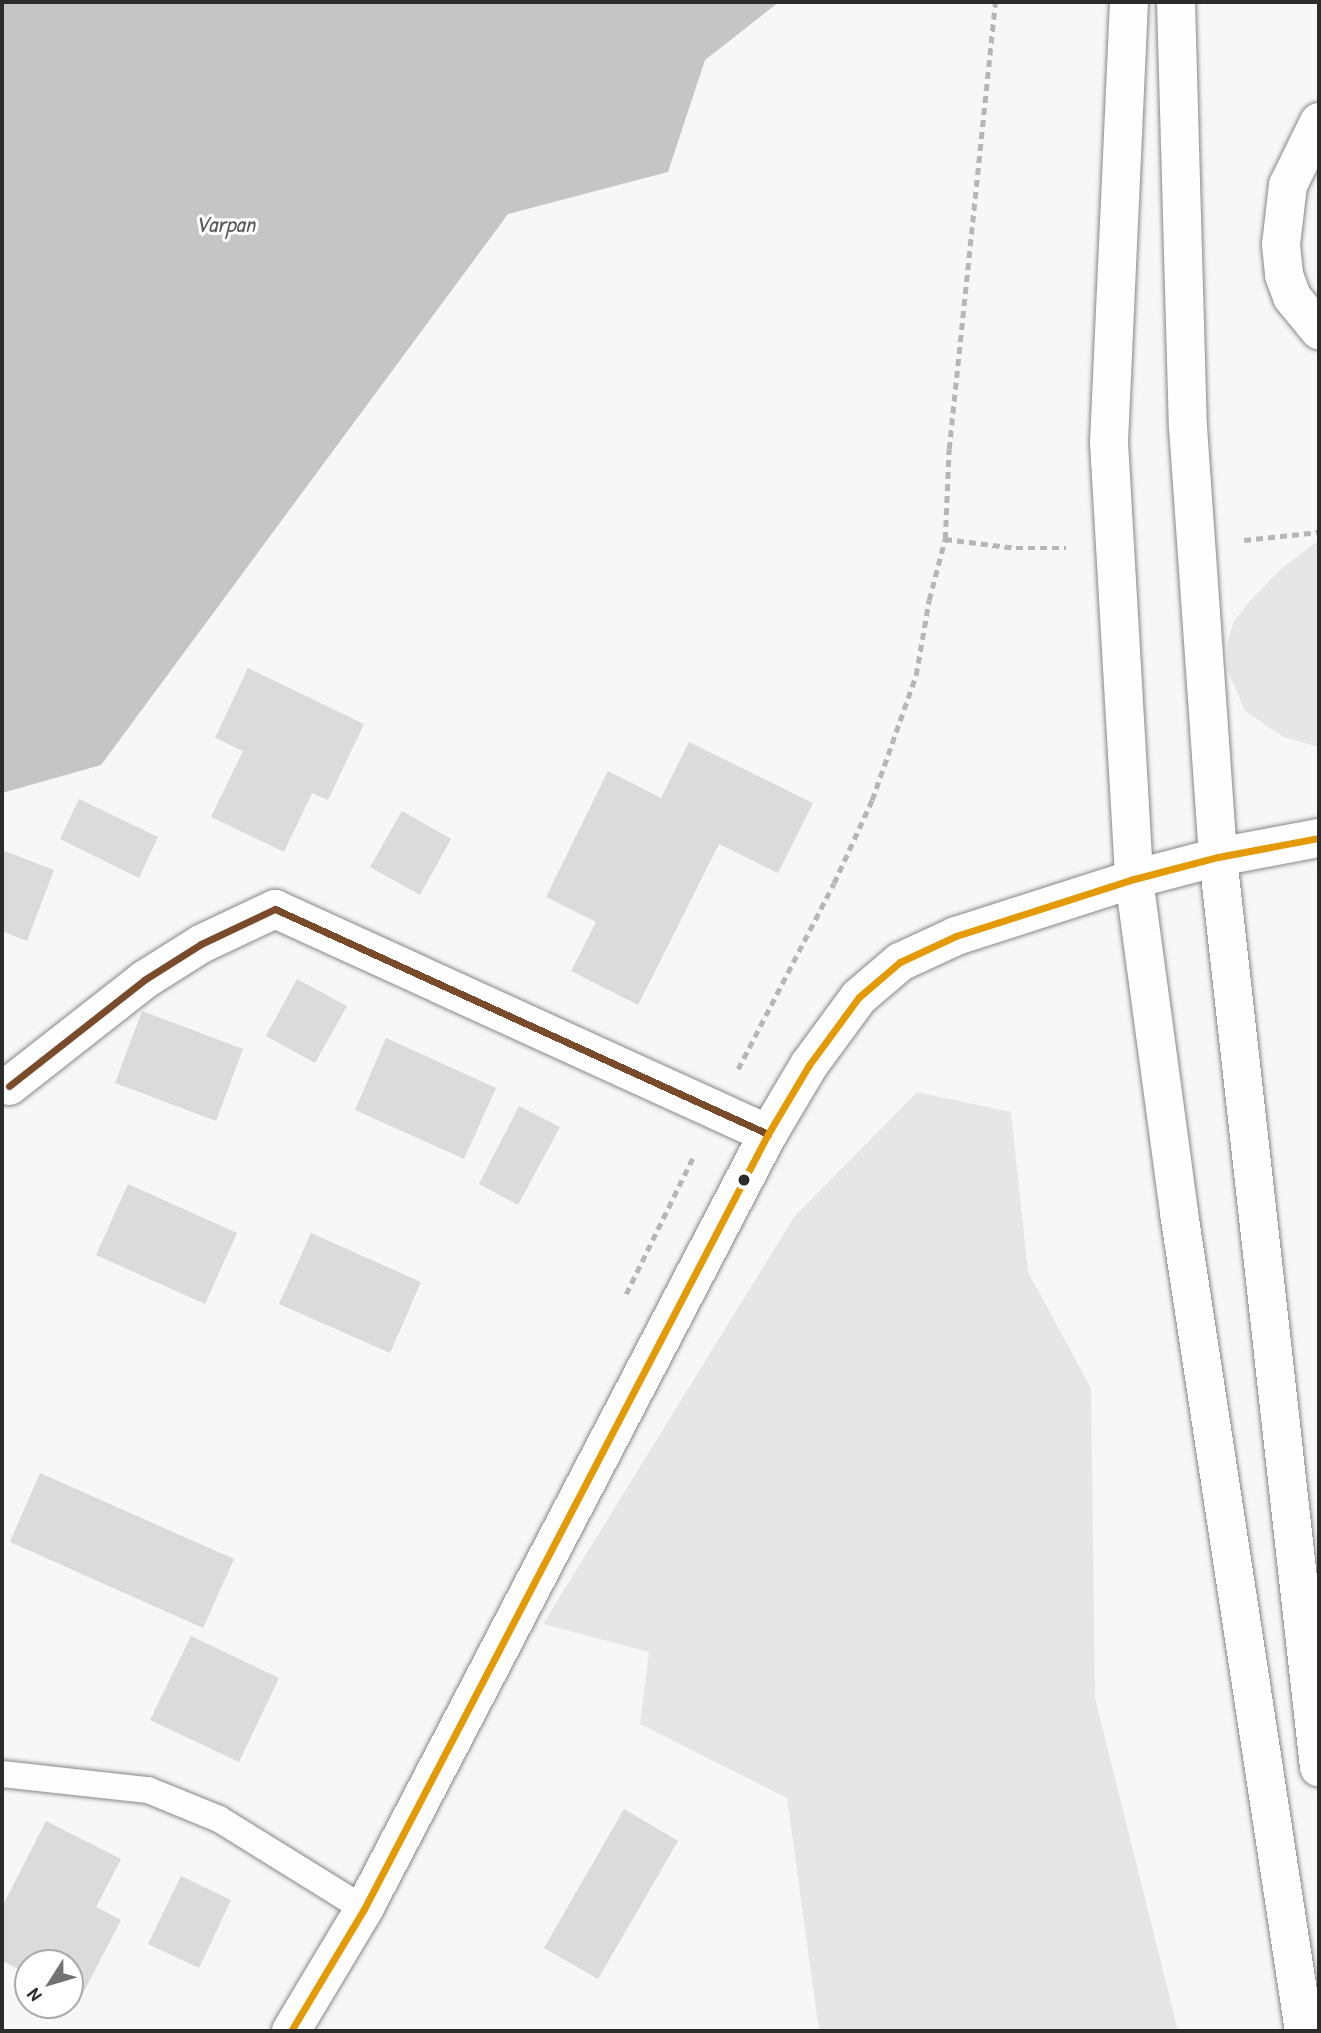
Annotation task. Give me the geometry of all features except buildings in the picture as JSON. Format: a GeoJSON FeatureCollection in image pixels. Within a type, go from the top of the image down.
{"type":"FeatureCollection","features":[{"type":"Feature","properties":{"kind":"main road"},"geometry":{"type":"LineString","coordinates":[[1129,2],[1109,442],[1134,879],[1179,1213],[1304,2031]]}},
{"type":"Feature","properties":{"kind":"main road"},"geometry":{"type":"LineString","coordinates":[[1176,2],[1188,427],[1218,857],[1319,1768]]}},
{"type":"Feature","properties":{"kind":"main road"},"geometry":{"type":"LineString","coordinates":[[1319,122],[1288,185],[1281,245],[1284,275],[1292,297],[1319,330]]}},
{"type":"Feature","properties":{"kind":"main road"},"geometry":{"type":"LineString","coordinates":[[292,2031],[364,1909],[768,1134],[809,1065],[859,998],[900,962],[956,936],[1134,879],[1218,857],[1319,838]]}},
{"type":"Feature","properties":{"kind":"main road"},"geometry":{"type":"LineString","coordinates":[[9,1086],[144,980],[201,944],[275,909],[768,1134]]}},
{"type":"Feature","properties":{"kind":"lane"},"geometry":{"type":"LineString","coordinates":[[2,1774],[148,1790],[219,1819],[364,1909]]}},
{"type":"Feature","properties":{"kind":"path"},"geometry":{"type":"LineString","coordinates":[[625,1297],[716,1111],[834,883],[872,800],[916,675],[929,600],[945,539],[949,449],[995,2]]}},
{"type":"Feature","properties":{"kind":"path"},"geometry":{"type":"LineString","coordinates":[[1240,540],[1319,532]]}},
{"type":"Feature","properties":{"kind":"path"},"geometry":{"type":"LineString","coordinates":[[945,539],[1016,548],[1071,548]]}},
{"type":"Feature","properties":{"kind":"shaded area"},"geometry":{"type":"Polygon","coordinates":[[[1319,540],[1319,747],[1284,737],[1245,711],[1228,671],[1227,646],[1233,623],[1249,602],[1282,568],[1319,540]]]}},
{"type":"Feature","properties":{"kind":"shaded area"},"geometry":{"type":"Polygon","coordinates":[[[917,1092],[1011,1112],[1028,1272],[1091,1388],[1095,1698],[1178,2031],[819,2031],[787,1798],[640,1724],[649,1652],[543,1624],[794,1217],[917,1092]]]}},
{"type":"Feature","properties":{"kind":"water","name":"Varpan"},"geometry":{"type":"Polygon","coordinates":[[[2,2],[779,2],[705,60],[668,172],[508,214],[101,765],[2,793],[2,2]]]}},
{"type":"Feature","properties":{"kind":"transit line"},"geometry":{"type":"LineString","coordinates":[[291,2031],[364,1909],[768,1134],[809,1065],[859,997],[900,962],[956,936],[1134,879],[1218,857],[1319,838]]}},
{"type":"Feature","properties":{"kind":"transit line"},"geometry":{"type":"LineString","coordinates":[[9,1086],[144,980],[201,944],[275,909],[768,1134]]}}]}
